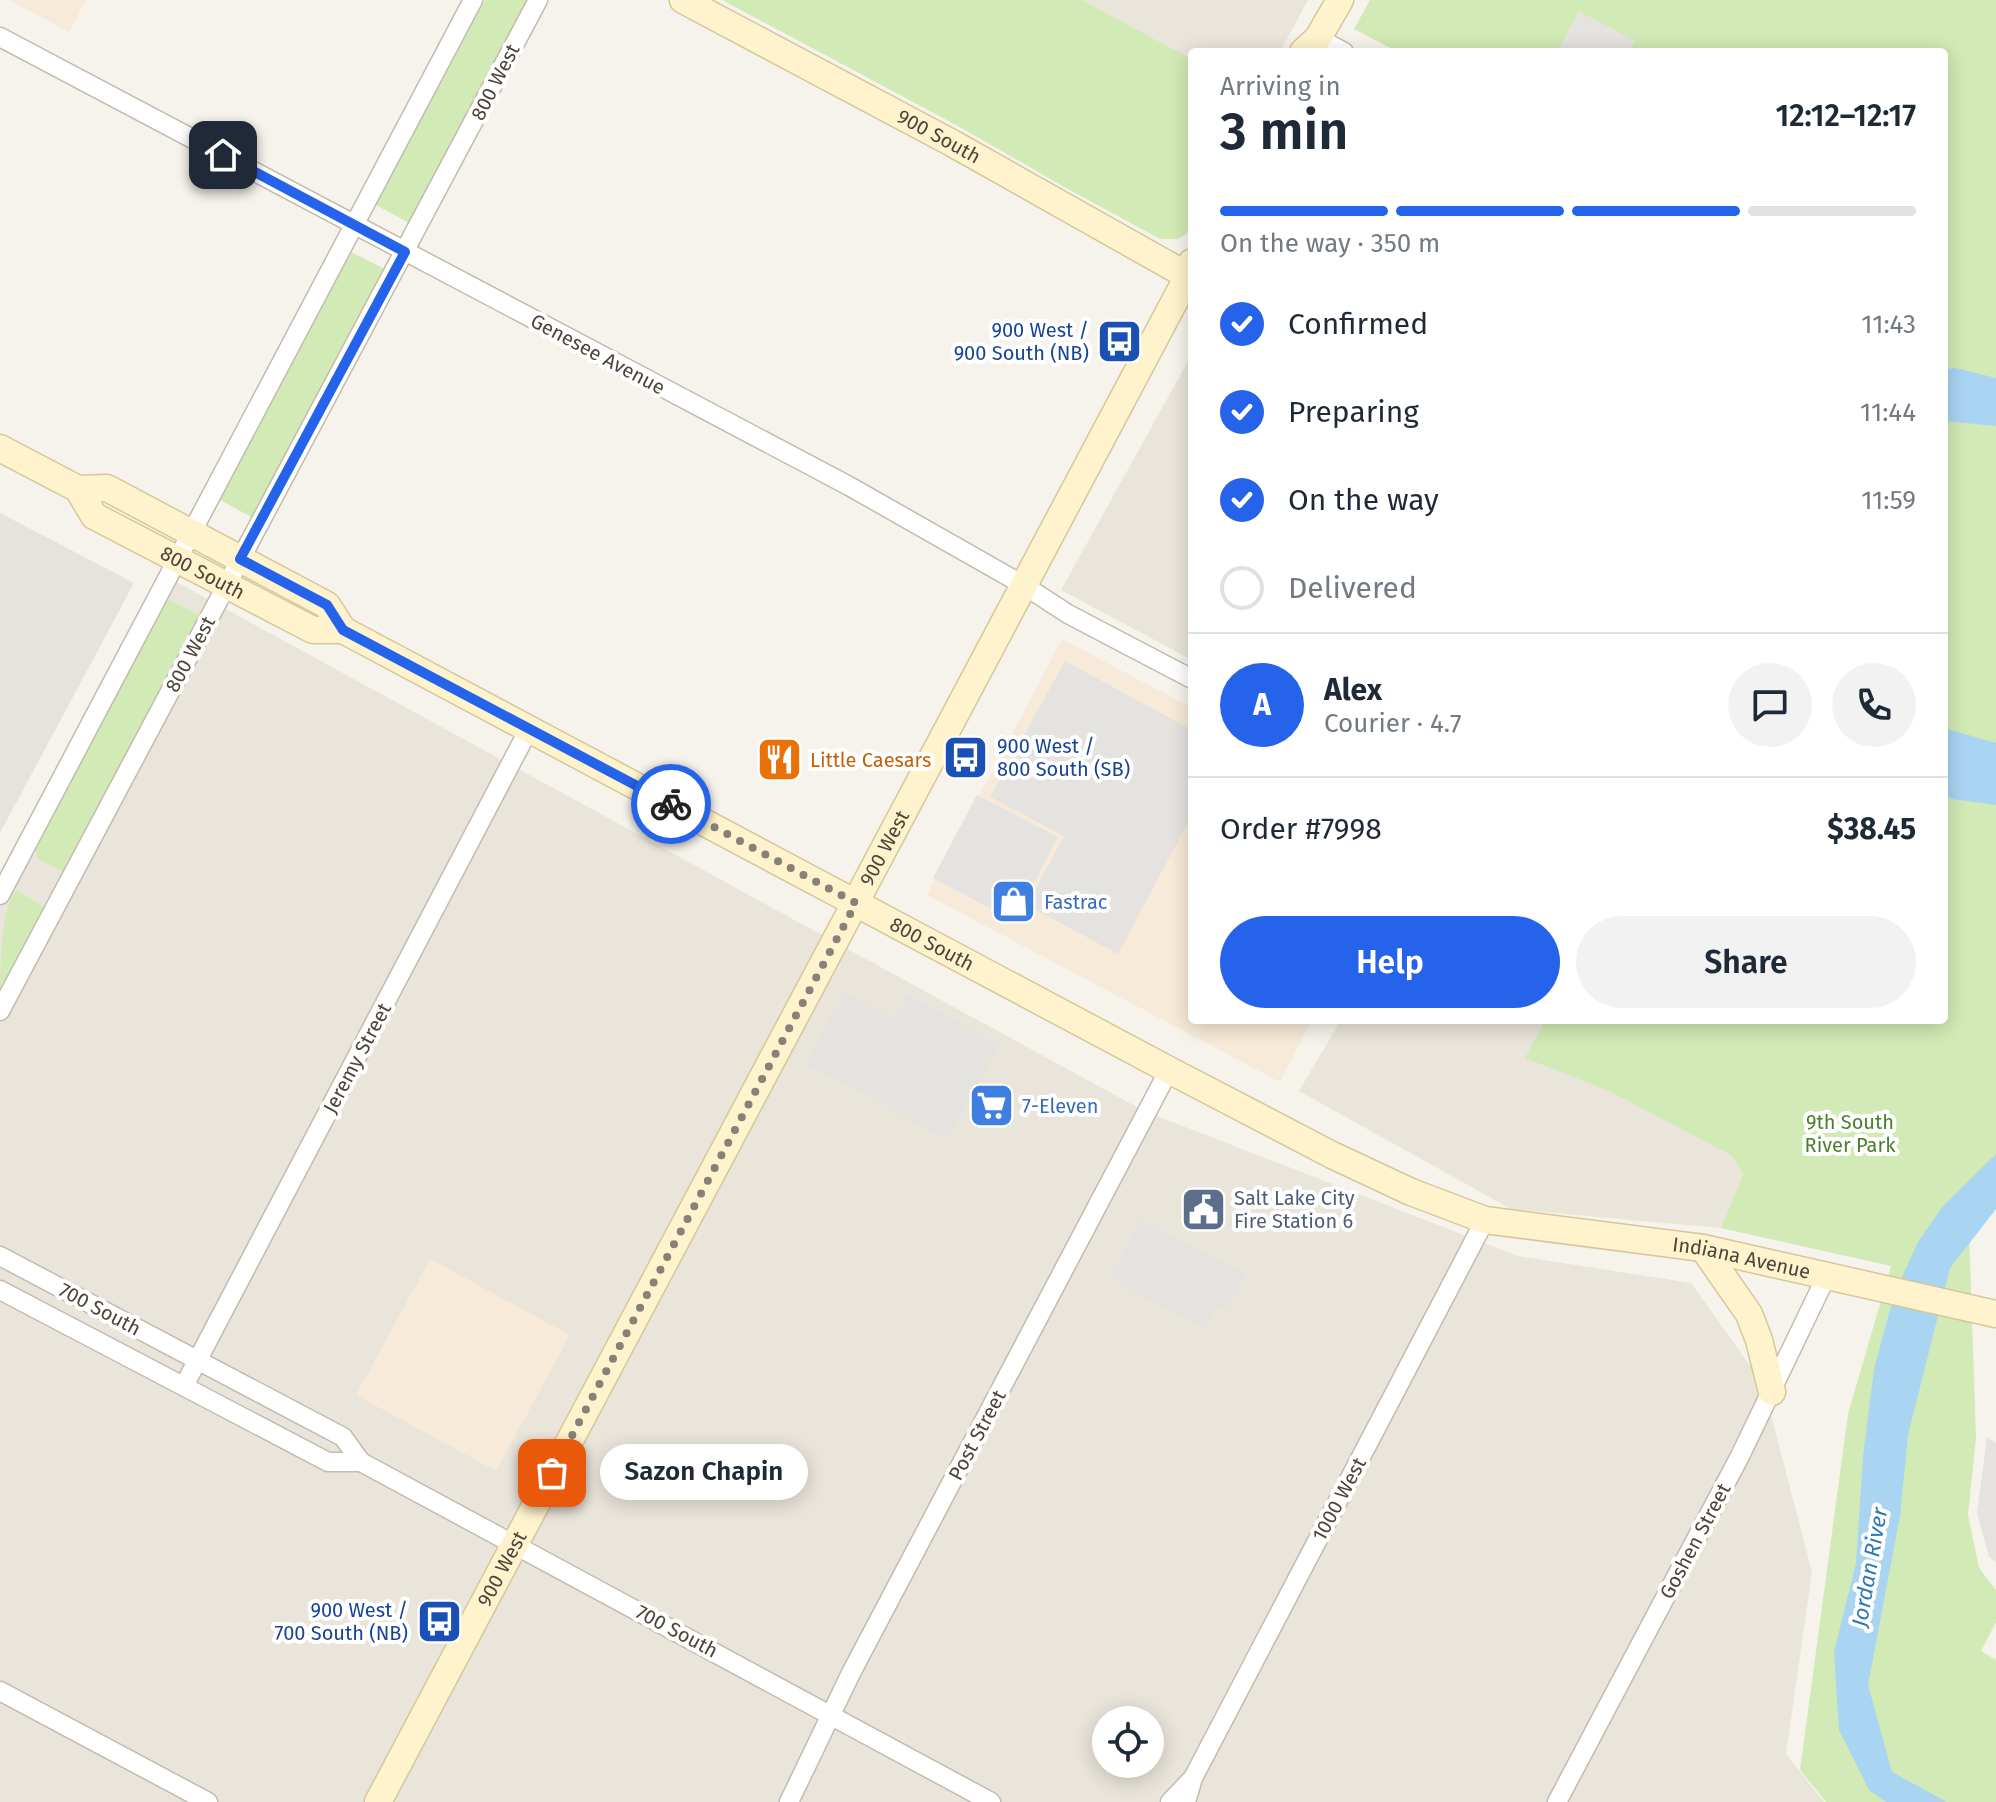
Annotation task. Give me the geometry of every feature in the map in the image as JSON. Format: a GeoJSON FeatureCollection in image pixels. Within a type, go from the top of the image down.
{"type":"FeatureCollection","features":[{"type":"Feature","properties":{"kind":"street"},"geometry":{"type":"LineString","coordinates":[[0,895],[473,0]]}},
{"type":"Feature","properties":{"kind":"street","name":"800 West"},"geometry":{"type":"LineString","coordinates":[[0,1011],[538,0]]}},
{"type":"Feature","properties":{"kind":"street","name":"900 South"},"geometry":{"type":"LineString","coordinates":[[683,0],[1188,270]]}},
{"type":"Feature","properties":{"kind":"street"},"geometry":{"type":"LineString","coordinates":[[1313,47],[1340,0]]}},
{"type":"Feature","properties":{"kind":"street","name":"Genesee Avenue"},"geometry":{"type":"LineString","coordinates":[[0,37],[849,486],[1025,586],[1068,614],[1188,677]]}},
{"type":"Feature","properties":{"kind":"street","name":"900 West"},"geometry":{"type":"LineString","coordinates":[[378,1802],[1188,278]]}},
{"type":"Feature","properties":{"kind":"street","name":"800 South"},"geometry":{"type":"LineString","coordinates":[[0,448],[78,489],[107,488],[192,533],[327,605],[343,630]]}},
{"type":"Feature","properties":{"kind":"street","name":"800 South"},"geometry":{"type":"LineString","coordinates":[[78,489],[94,516],[178,560],[313,630],[343,630],[1345,1161],[1411,1192],[1485,1220]]}},
{"type":"Feature","properties":{"kind":"street","name":"Jeremy Street"},"geometry":{"type":"LineString","coordinates":[[184,1386],[529,729]]}},
{"type":"Feature","properties":{"kind":"street","name":"Post Street"},"geometry":{"type":"LineString","coordinates":[[789,1802],[831,1715],[1169,1070]]}},
{"type":"Feature","properties":{"kind":"street","name":"Indiana Avenue"},"geometry":{"type":"LineString","coordinates":[[1485,1220],[1703,1248],[1996,1314]]}},
{"type":"Feature","properties":{"kind":"street","name":"1000 West"},"geometry":{"type":"LineString","coordinates":[[1186,1802],[1193,1778],[1485,1220]]}},
{"type":"Feature","properties":{"kind":"street"},"geometry":{"type":"LineString","coordinates":[[1703,1248],[1749,1314],[1772,1392]]}},
{"type":"Feature","properties":{"kind":"street","name":"700 South"},"geometry":{"type":"LineString","coordinates":[[0,1256],[343,1437],[361,1462],[991,1802]]}},
{"type":"Feature","properties":{"kind":"street","name":"Goshen Street"},"geometry":{"type":"LineString","coordinates":[[1557,1802],[1733,1470],[1826,1277]]}},
{"type":"Feature","properties":{"kind":"street"},"geometry":{"type":"LineString","coordinates":[[28,1305],[42,1279]]}},
{"type":"Feature","properties":{"kind":"street","name":"700 South"},"geometry":{"type":"LineString","coordinates":[[0,1290],[328,1462],[361,1462]]}},
{"type":"Feature","properties":{"kind":"street"},"geometry":{"type":"LineString","coordinates":[[0,1691],[208,1802]]}},
{"type":"Feature","properties":{"kind":"street","name":"1000 West"},"geometry":{"type":"LineString","coordinates":[[1170,1802],[1193,1778]]}},
{"type":"Feature","properties":{"kind":"shaded area"},"geometry":{"type":"Polygon","coordinates":[[[9,0],[86,0],[69,32],[9,0]]]}},
{"type":"Feature","properties":{"kind":"shaded area"},"geometry":{"type":"Polygon","coordinates":[[[1082,0],[1308,0],[1282,48],[1188,48],[1188,57],[1082,0]]]}},
{"type":"Feature","properties":{"kind":"shaded area"},"geometry":{"type":"Polygon","coordinates":[[[1579,11],[1635,41],[1631,48],[1559,48],[1579,11]]]}},
{"type":"Feature","properties":{"kind":"shaded area"},"geometry":{"type":"Polygon","coordinates":[[[1188,361],[1188,658],[1061,590],[1188,361]]]}},
{"type":"Feature","properties":{"kind":"shaded area"},"geometry":{"type":"Polygon","coordinates":[[[0,513],[134,583],[0,833],[0,513]]]}},
{"type":"Feature","properties":{"kind":"shaded area"},"geometry":{"type":"Polygon","coordinates":[[[160,573],[1144,1111],[1518,1256],[1691,1283],[1763,1384],[1812,1572],[1786,1754],[1824,1802],[0,1802],[0,873],[160,573]]]}},
{"type":"Feature","properties":{"kind":"shaded area"},"geometry":{"type":"Polygon","coordinates":[[[1062,639],[1188,706],[1188,1024],[1310,1024],[1280,1082],[927,895],[1062,639]]]}},
{"type":"Feature","properties":{"kind":"shaded area"},"geometry":{"type":"Polygon","coordinates":[[[1065,661],[1188,728],[1188,823],[1118,954],[1027,905],[1064,836],[990,797],[1065,661]]]}},
{"type":"Feature","properties":{"kind":"shaded area"},"geometry":{"type":"Polygon","coordinates":[[[977,795],[1058,837],[1014,921],[933,878],[977,795]]]}},
{"type":"Feature","properties":{"kind":"shaded area"},"geometry":{"type":"Polygon","coordinates":[[[844,993],[894,1019],[907,995],[999,1044],[948,1140],[806,1064],[844,993]]]}},
{"type":"Feature","properties":{"kind":"shaded area"},"geometry":{"type":"Polygon","coordinates":[[[1339,1024],[1563,1024],[1731,1155],[1743,1174],[1721,1228],[1511,1209],[1299,1091],[1339,1024]]]}},
{"type":"Feature","properties":{"kind":"shaded area"},"geometry":{"type":"Polygon","coordinates":[[[1140,1218],[1247,1274],[1228,1311],[1218,1307],[1206,1329],[1109,1278],[1140,1218]]]}},
{"type":"Feature","properties":{"kind":"shaded area"},"geometry":{"type":"Polygon","coordinates":[[[430,1259],[570,1335],[496,1471],[356,1395],[430,1259]]]}},
{"type":"Feature","properties":{"kind":"shaded area"},"geometry":{"type":"Polygon","coordinates":[[[1987,1437],[1996,1443],[1996,1562],[1989,1557],[1977,1513],[1987,1437]]]}},
{"type":"Feature","properties":{"kind":"green space"},"geometry":{"type":"Polygon","coordinates":[[[485,0],[530,0],[411,224],[376,205],[485,0]]]}},
{"type":"Feature","properties":{"kind":"green space"},"geometry":{"type":"Polygon","coordinates":[[[722,0],[1082,0],[1188,57],[1188,231],[1178,239],[1160,239],[958,126],[722,0]]]}},
{"type":"Feature","properties":{"kind":"green space","name":"9th South River Park"},"geometry":{"type":"Polygon","coordinates":[[[1370,0],[1996,0],[1996,1194],[1969,1231],[1976,1437],[1968,1515],[1979,1568],[1996,1590],[1996,1622],[1981,1651],[1996,1660],[1996,1802],[1826,1802],[1800,1770],[1848,1414],[1891,1266],[1721,1228],[1743,1174],[1731,1155],[1609,1091],[1525,1058],[1543,1024],[1948,1024],[1948,48],[1390,48],[1354,29],[1370,0]]]}},
{"type":"Feature","properties":{"kind":"green space"},"geometry":{"type":"Polygon","coordinates":[[[351,252],[387,270],[255,519],[220,500],[351,252]]]}},
{"type":"Feature","properties":{"kind":"green space"},"geometry":{"type":"Polygon","coordinates":[[[167,599],[203,617],[64,871],[61,871],[37,858],[35,848],[167,599]]]}},
{"type":"Feature","properties":{"kind":"green space"},"geometry":{"type":"Polygon","coordinates":[[[17,891],[45,907],[0,1000],[4,924],[11,898],[17,891]]]}},
{"type":"Feature","properties":{"kind":"water"},"geometry":{"type":"Polygon","coordinates":[[[1955,368],[1996,378],[1996,426],[1948,421],[1948,369],[1955,368]]]}},
{"type":"Feature","properties":{"kind":"water"},"geometry":{"type":"Polygon","coordinates":[[[1948,729],[1996,743],[1996,805],[1948,797],[1948,729]]]}},
{"type":"Feature","properties":{"kind":"water","name":"Jordan River"},"geometry":{"type":"Polygon","coordinates":[[[1996,1154],[1996,1209],[1950,1268],[1908,1435],[1900,1516],[1868,1685],[1892,1772],[1947,1802],[1886,1802],[1869,1790],[1839,1730],[1834,1652],[1856,1563],[1863,1456],[1874,1369],[1894,1295],[1918,1242],[1943,1206],[1996,1154]]]}},
{"type":"Feature","properties":{"kind":"way so far"},"geometry":{"type":"LineString","coordinates":[[552,1473],[856,903],[671,804]]}},
{"type":"Feature","properties":{"kind":"place","name":"900 West / 900 South (NB)"},"geometry":{"type":"Point","coordinates":[1120,342]}},
{"type":"Feature","properties":{"kind":"place","name":"900 West / 800 South (SB)"},"geometry":{"type":"Point","coordinates":[966,757]}},
{"type":"Feature","properties":{"kind":"place","name":"Little Caesars"},"geometry":{"type":"Point","coordinates":[779,760]}},
{"type":"Feature","properties":{"kind":"place","name":"Fastrac"},"geometry":{"type":"Point","coordinates":[1013,902]}},
{"type":"Feature","properties":{"kind":"place","name":"7-Eleven"},"geometry":{"type":"Point","coordinates":[991,1106]}},
{"type":"Feature","properties":{"kind":"place","name":"Salt Lake City Fire Station 6"},"geometry":{"type":"Point","coordinates":[1203,1210]}},
{"type":"Feature","properties":{"kind":"place","name":"Sazon Chapin"},"geometry":{"type":"Point","coordinates":[552,1473]}},
{"type":"Feature","properties":{"kind":"place","name":"900 West / 700 South (NB)"},"geometry":{"type":"Point","coordinates":[439,1622]}},
{"type":"Feature","properties":{"kind":"route"},"geometry":{"type":"LineString","coordinates":[[223,155],[405,252],[240,559],[327,605],[343,630],[671,804]]}}]}
